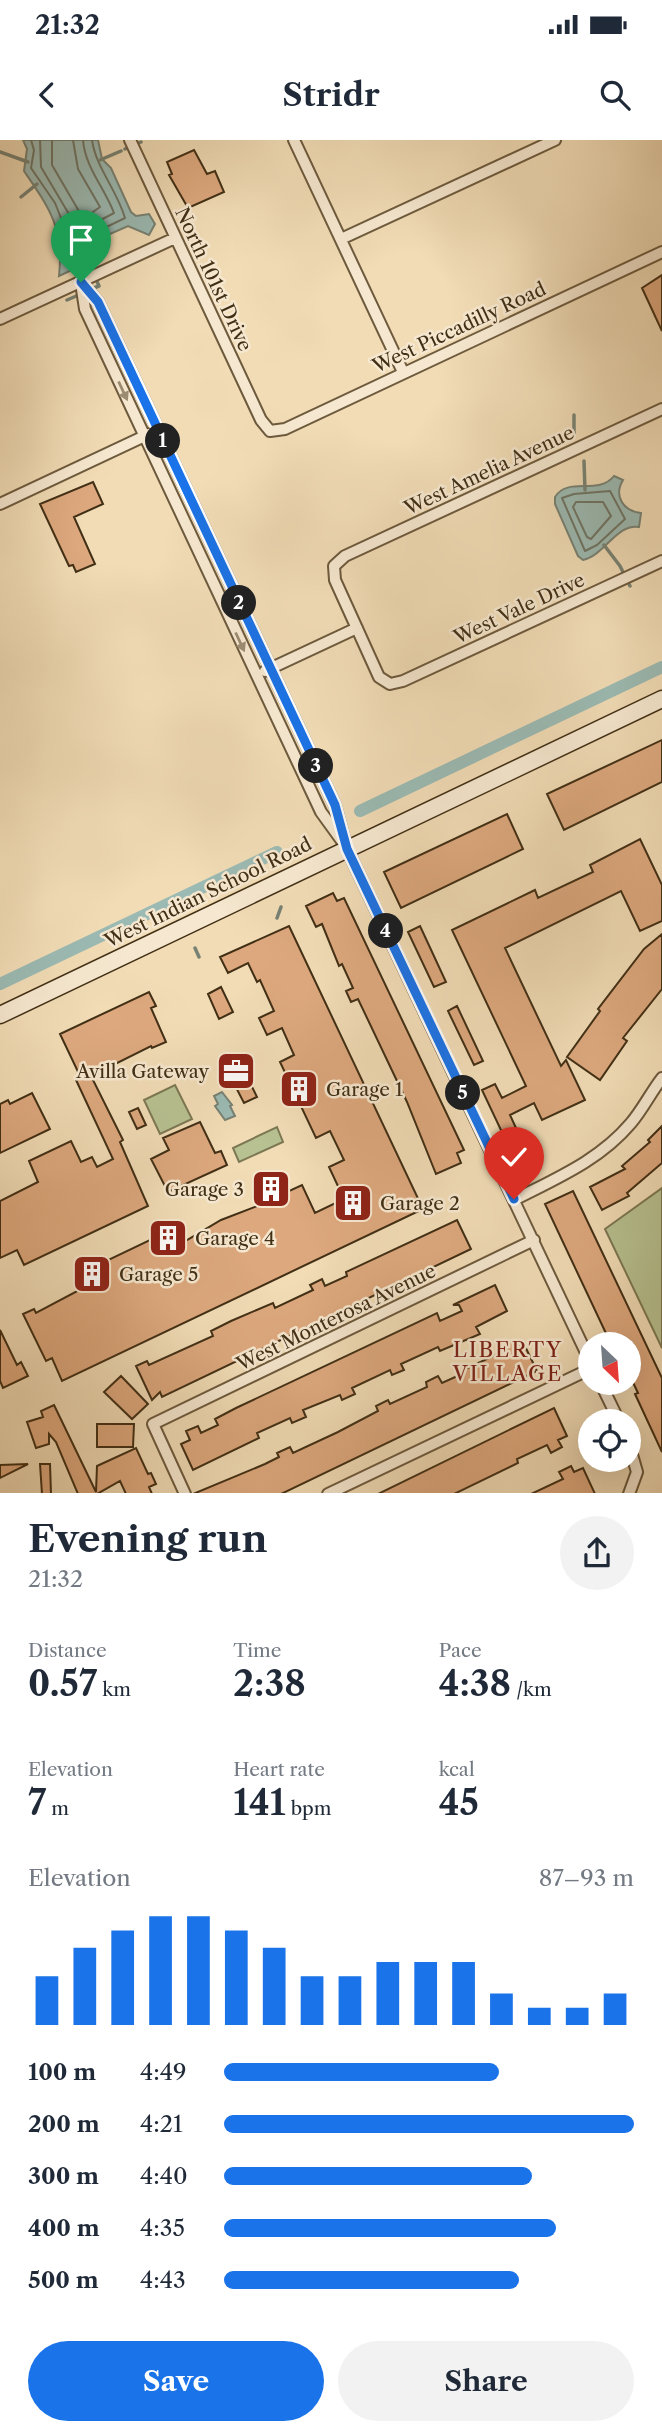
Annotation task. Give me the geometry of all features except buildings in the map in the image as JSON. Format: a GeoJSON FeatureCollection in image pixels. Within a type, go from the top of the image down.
{"type":"FeatureCollection","features":[{"type":"Feature","properties":{"kind":"main road","name":"West Indian School Road"},"geometry":{"type":"LineString","coordinates":[[0,1015],[662,699]]}},
{"type":"Feature","properties":{"kind":"street","name":"North 101st Drive"},"geometry":{"type":"LineString","coordinates":[[130,140],[261,420],[270,431]]}},
{"type":"Feature","properties":{"kind":"street"},"geometry":{"type":"LineString","coordinates":[[294,140],[403,372]]}},
{"type":"Feature","properties":{"kind":"street"},"geometry":{"type":"LineString","coordinates":[[341,239],[555,140]]}},
{"type":"Feature","properties":{"kind":"street"},"geometry":{"type":"LineString","coordinates":[[0,319],[175,238]]}},
{"type":"Feature","properties":{"kind":"street","name":"West Piccadilly Road"},"geometry":{"type":"LineString","coordinates":[[270,431],[285,429],[662,252]]}},
{"type":"Feature","properties":{"kind":"street"},"geometry":{"type":"LineString","coordinates":[[81,282],[98,302],[335,805],[347,849]]}},
{"type":"Feature","properties":{"kind":"street"},"geometry":{"type":"LineString","coordinates":[[81,282],[85,309],[256,676],[321,812],[347,849],[578,1334]]}},
{"type":"Feature","properties":{"kind":"street","name":"West Amelia Avenue"},"geometry":{"type":"LineString","coordinates":[[357,628],[335,580],[334,566],[345,556],[662,409]]}},
{"type":"Feature","properties":{"kind":"street"},"geometry":{"type":"LineString","coordinates":[[0,504],[158,430]]}},
{"type":"Feature","properties":{"kind":"street","name":"West Vale Drive"},"geometry":{"type":"LineString","coordinates":[[357,628],[379,677],[390,684],[403,681],[662,561]]}},
{"type":"Feature","properties":{"kind":"street"},"geometry":{"type":"LineString","coordinates":[[256,676],[357,628]]}},
{"type":"Feature","properties":{"kind":"street"},"geometry":{"type":"LineString","coordinates":[[514,1199],[584,1164],[608,1147],[632,1122],[662,1078]]}},
{"type":"Feature","properties":{"kind":"street","name":"West Monterosa Avenue"},"geometry":{"type":"LineString","coordinates":[[185,1493],[153,1424],[534,1241]]}},
{"type":"Feature","properties":{"kind":"street"},"geometry":{"type":"LineString","coordinates":[[328,1493],[578,1375]]}},
{"type":"Feature","properties":{"kind":"street"},"geometry":{"type":"LineString","coordinates":[[629,1493],[636,1472]]}},
{"type":"Feature","properties":{"kind":"green space"},"geometry":{"type":"Polygon","coordinates":[[[175,1085],[192,1119],[160,1134],[144,1100],[175,1085]]]}},
{"type":"Feature","properties":{"kind":"green space"},"geometry":{"type":"Polygon","coordinates":[[[277,1127],[283,1142],[239,1162],[233,1148],[277,1127]]]}},
{"type":"Feature","properties":{"kind":"green space"},"geometry":{"type":"Polygon","coordinates":[[[662,1188],[662,1348],[605,1229],[662,1188]]]}},
{"type":"Feature","properties":{"kind":"water"},"geometry":{"type":"Polygon","coordinates":[[[23,140],[98,140],[102,159],[111,168],[131,212],[136,216],[149,214],[155,224],[149,235],[128,226],[94,241],[75,243],[70,254],[74,269],[59,276],[57,232],[48,208],[24,171],[27,149],[23,140]]]}},
{"type":"Feature","properties":{"kind":"water"},"geometry":{"type":"Polygon","coordinates":[[[614,476],[623,480],[619,492],[622,502],[635,512],[641,513],[639,527],[631,527],[617,534],[598,552],[583,560],[578,556],[555,504],[555,497],[567,488],[600,485],[614,476]]]}},
{"type":"Feature","properties":{"kind":"water"},"geometry":{"type":"Polygon","coordinates":[[[222,1092],[232,1105],[230,1106],[235,1116],[225,1120],[215,1106],[218,1104],[214,1096],[222,1092]]]}},
{"type":"Feature","properties":{"kind":"waterway"},"geometry":{"type":"LineString","coordinates":[[125,149],[141,142]]}},
{"type":"Feature","properties":{"kind":"waterway"},"geometry":{"type":"LineString","coordinates":[[100,160],[121,151]]}},
{"type":"Feature","properties":{"kind":"waterway"},"geometry":{"type":"LineString","coordinates":[[0,152],[28,162]]}},
{"type":"Feature","properties":{"kind":"waterway"},"geometry":{"type":"LineString","coordinates":[[21,197],[37,184]]}},
{"type":"Feature","properties":{"kind":"waterway"},"geometry":{"type":"LineString","coordinates":[[83,239],[88,262]]}},
{"type":"Feature","properties":{"kind":"waterway"},"geometry":{"type":"LineString","coordinates":[[90,266],[99,286],[91,289]]}},
{"type":"Feature","properties":{"kind":"waterway"},"geometry":{"type":"LineString","coordinates":[[67,300],[81,294]]}},
{"type":"Feature","properties":{"kind":"waterway"},"geometry":{"type":"LineString","coordinates":[[574,415],[574,436]]}},
{"type":"Feature","properties":{"kind":"waterway"},"geometry":{"type":"LineString","coordinates":[[584,461],[585,490]]}},
{"type":"Feature","properties":{"kind":"waterway"},"geometry":{"type":"LineString","coordinates":[[604,545],[620,566],[630,586]]}},
{"type":"Feature","properties":{"kind":"waterway"},"geometry":{"type":"LineString","coordinates":[[360,811],[662,667]]}},
{"type":"Feature","properties":{"kind":"waterway"},"geometry":{"type":"LineString","coordinates":[[0,984],[277,852]]}},
{"type":"Feature","properties":{"kind":"waterway"},"geometry":{"type":"LineString","coordinates":[[277,918],[281,907]]}},
{"type":"Feature","properties":{"kind":"waterway"},"geometry":{"type":"LineString","coordinates":[[195,948],[199,957]]}},
{"type":"Feature","properties":{"kind":"place","name":"Avilla Gateway"},"geometry":{"type":"Point","coordinates":[236,1071]}},
{"type":"Feature","properties":{"kind":"place","name":"Garage 1"},"geometry":{"type":"Point","coordinates":[299,1089]}},
{"type":"Feature","properties":{"kind":"place","name":"Garage 3"},"geometry":{"type":"Point","coordinates":[271,1189]}},
{"type":"Feature","properties":{"kind":"place","name":"Garage 2"},"geometry":{"type":"Point","coordinates":[353,1203]}},
{"type":"Feature","properties":{"kind":"place","name":"Garage 4"},"geometry":{"type":"Point","coordinates":[168,1238]}},
{"type":"Feature","properties":{"kind":"place","name":"Garage 5"},"geometry":{"type":"Point","coordinates":[92,1274]}},
{"type":"Feature","properties":{"kind":"district","name":"LIBERTY VILLAGE"},"geometry":{"type":"Point","coordinates":[508,1362]}},
{"type":"Feature","properties":{"kind":"route"},"geometry":{"type":"LineString","coordinates":[[81,282],[98,302],[335,805],[347,849],[514,1199]]}}]}
